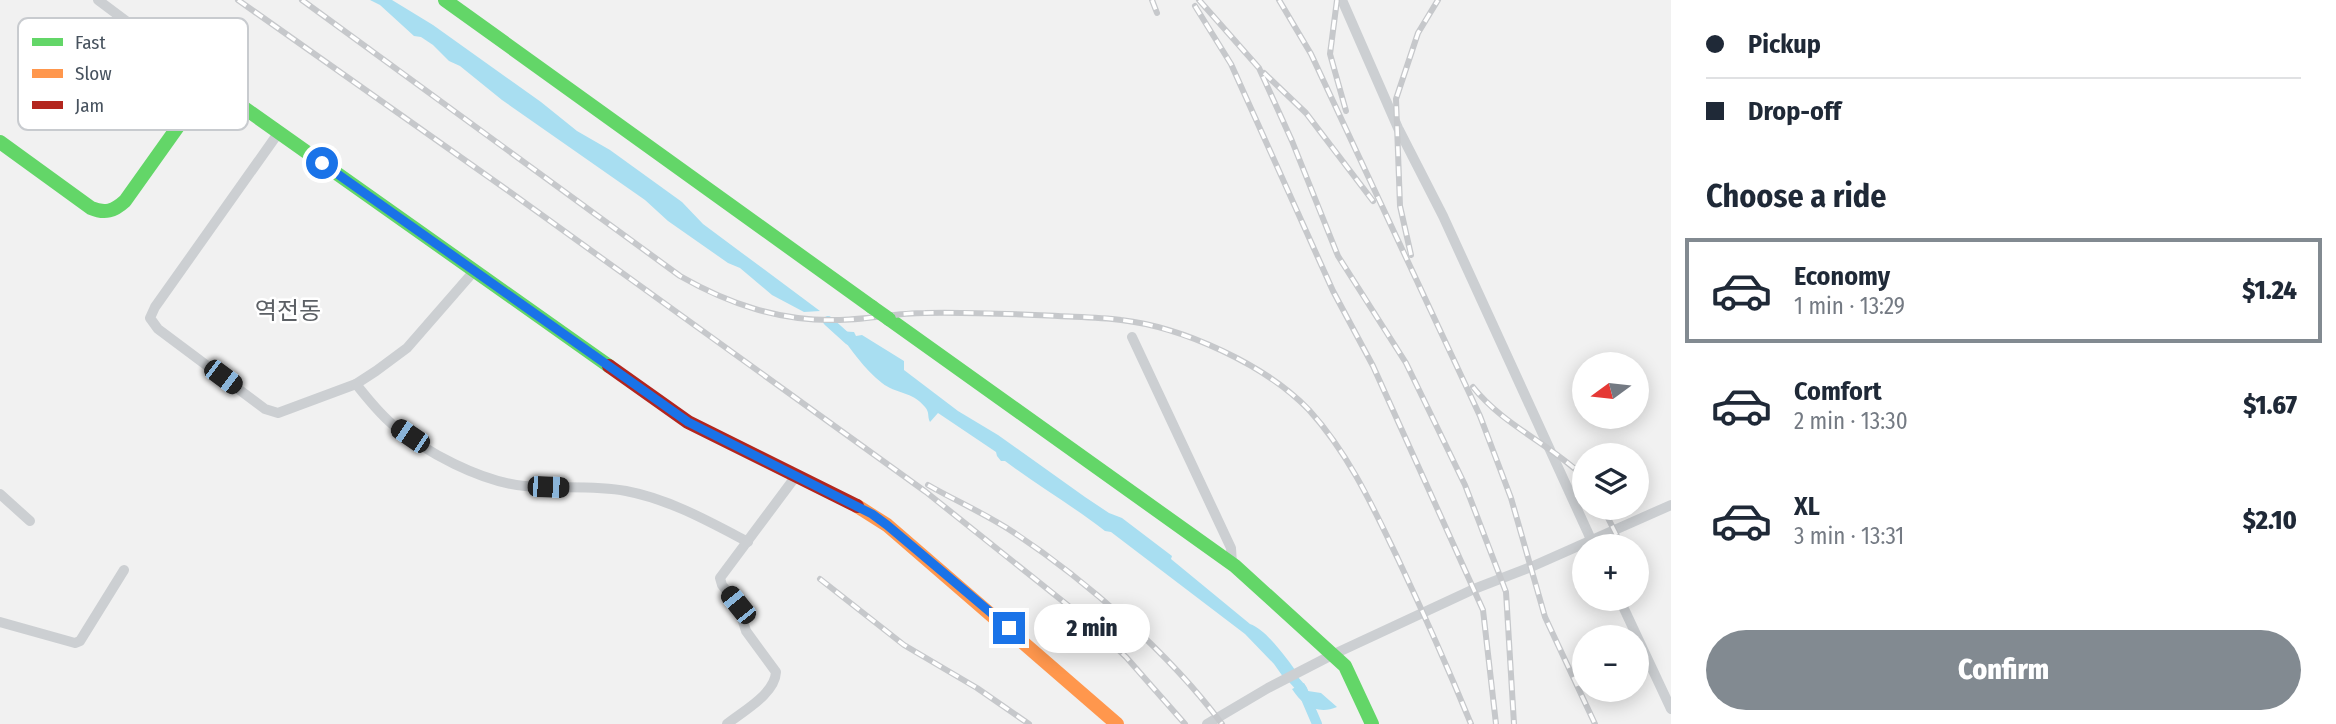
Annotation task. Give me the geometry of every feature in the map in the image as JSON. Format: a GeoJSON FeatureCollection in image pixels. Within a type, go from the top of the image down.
{"type":"FeatureCollection","features":[{"type":"Feature","properties":{"kind":"main road"},"geometry":{"type":"LineString","coordinates":[[445,0],[1232,564],[1345,666],[1371,724]]}},
{"type":"Feature","properties":{"kind":"main road"},"geometry":{"type":"LineString","coordinates":[[248,110],[688,422],[872,514],[1117,724]]}},
{"type":"Feature","properties":{"kind":"main road"},"geometry":{"type":"LineString","coordinates":[[0,142],[92,208],[100,213],[109,213],[125,201],[176,130]]}},
{"type":"Feature","properties":{"kind":"street"},"geometry":{"type":"LineString","coordinates":[[98,0],[122,18]]}},
{"type":"Feature","properties":{"kind":"street"},"geometry":{"type":"LineString","coordinates":[[1342,0],[1398,128],[1443,216],[1588,534]]}},
{"type":"Feature","properties":{"kind":"street"},"geometry":{"type":"LineString","coordinates":[[279,132],[155,307],[150,318],[158,328],[265,409],[278,413],[356,384],[407,348],[475,270]]}},
{"type":"Feature","properties":{"kind":"street"},"geometry":{"type":"LineString","coordinates":[[1132,337],[1231,548],[1232,564]]}},
{"type":"Feature","properties":{"kind":"street"},"geometry":{"type":"LineString","coordinates":[[356,384],[393,425],[445,458],[477,474],[524,486],[603,489],[649,496],[748,542]]}},
{"type":"Feature","properties":{"kind":"street"},"geometry":{"type":"LineString","coordinates":[[727,724],[766,692],[776,680],[776,672],[746,631],[738,605],[722,585],[720,578],[796,477]]}},
{"type":"Feature","properties":{"kind":"street"},"geometry":{"type":"LineString","coordinates":[[0,494],[30,521]]}},
{"type":"Feature","properties":{"kind":"street"},"geometry":{"type":"LineString","coordinates":[[1611,534],[1671,505]]}},
{"type":"Feature","properties":{"kind":"street"},"geometry":{"type":"LineString","coordinates":[[1207,724],[1269,687],[1332,655],[1474,589],[1572,551]]}},
{"type":"Feature","properties":{"kind":"street"},"geometry":{"type":"LineString","coordinates":[[0,622],[75,643],[80,640],[124,570]]}},
{"type":"Feature","properties":{"kind":"street"},"geometry":{"type":"LineString","coordinates":[[1625,611],[1671,709]]}},
{"type":"Feature","properties":{"kind":"water"},"geometry":{"type":"Polygon","coordinates":[[[370,0],[392,0],[433,25],[577,131],[610,150],[682,202],[703,224],[820,311],[804,312],[772,295],[740,268],[728,263],[668,221],[645,200],[502,100],[460,66],[449,61],[433,45],[414,36],[380,5],[370,0]]]}},
{"type":"Feature","properties":{"kind":"water"},"geometry":{"type":"Polygon","coordinates":[[[837,331],[862,335],[904,361],[904,370],[958,411],[998,435],[1109,513],[1122,518],[1263,632],[1298,674],[1286,681],[1274,664],[1245,634],[1111,532],[1105,531],[1005,461],[1001,461],[996,452],[938,413],[930,422],[927,409],[920,402],[887,387],[875,377],[837,331]]]}},
{"type":"Feature","properties":{"kind":"water"},"geometry":{"type":"Polygon","coordinates":[[[1304,683],[1308,691],[1321,693],[1337,707],[1324,710],[1306,704],[1292,689],[1304,683]]]}},
{"type":"Feature","properties":{"kind":"waterway"},"geometry":{"type":"LineString","coordinates":[[828,321],[849,340]]}},
{"type":"Feature","properties":{"kind":"waterway"},"geometry":{"type":"LineString","coordinates":[[1285,670],[1302,689],[1317,724]]}},
{"type":"Feature","properties":{"kind":"railway"},"geometry":{"type":"LineString","coordinates":[[238,0],[926,492],[1090,623],[1126,657],[1185,724]]}},
{"type":"Feature","properties":{"kind":"railway"},"geometry":{"type":"LineString","coordinates":[[302,0],[680,276],[717,295],[755,309],[815,320],[847,320],[914,313],[1008,314],[1121,320],[1145,324],[1196,340],[1270,378],[1309,410],[1336,445],[1359,482],[1417,600],[1471,724]]}},
{"type":"Feature","properties":{"kind":"railway"},"geometry":{"type":"LineString","coordinates":[[1152,0],[1157,13]]}},
{"type":"Feature","properties":{"kind":"railway"},"geometry":{"type":"LineString","coordinates":[[1199,0],[1259,68],[1292,141],[1338,256],[1406,363],[1465,485],[1506,592],[1514,724]]}},
{"type":"Feature","properties":{"kind":"railway"},"geometry":{"type":"LineString","coordinates":[[1279,0],[1311,54],[1480,416],[1511,498],[1545,617],[1595,724]]}},
{"type":"Feature","properties":{"kind":"railway"},"geometry":{"type":"LineString","coordinates":[[1337,0],[1330,54],[1346,111]]}},
{"type":"Feature","properties":{"kind":"railway"},"geometry":{"type":"LineString","coordinates":[[1411,255],[1400,206],[1396,99],[1418,33],[1438,0]]}},
{"type":"Feature","properties":{"kind":"railway"},"geometry":{"type":"LineString","coordinates":[[1195,6],[1231,64],[1333,291],[1373,366],[1483,610],[1496,724]]}},
{"type":"Feature","properties":{"kind":"railway"},"geometry":{"type":"LineString","coordinates":[[1264,73],[1306,113],[1373,201]]}},
{"type":"Feature","properties":{"kind":"railway"},"geometry":{"type":"LineString","coordinates":[[1473,387],[1498,412],[1572,466]]}},
{"type":"Feature","properties":{"kind":"railway"},"geometry":{"type":"LineString","coordinates":[[928,485],[992,519],[1069,572],[1152,645],[1178,671],[1222,724]]}},
{"type":"Feature","properties":{"kind":"railway"},"geometry":{"type":"LineString","coordinates":[[1609,520],[1616,534]]}},
{"type":"Feature","properties":{"kind":"railway"},"geometry":{"type":"LineString","coordinates":[[820,579],[904,645],[977,688],[1029,724]]}},
{"type":"Feature","properties":{"kind":"traffic: fast"},"geometry":{"type":"LineString","coordinates":[[445,0],[872,307]]}},
{"type":"Feature","properties":{"kind":"traffic: fast"},"geometry":{"type":"LineString","coordinates":[[248,111],[609,366]]}},
{"type":"Feature","properties":{"kind":"traffic: fast"},"geometry":{"type":"LineString","coordinates":[[0,142],[91,208],[109,211],[125,201],[176,130]]}},
{"type":"Feature","properties":{"kind":"traffic: fast"},"geometry":{"type":"LineString","coordinates":[[872,307],[889,319]]}},
{"type":"Feature","properties":{"kind":"traffic: fast"},"geometry":{"type":"LineString","coordinates":[[889,319],[1235,566],[1345,666],[1372,724]]}},
{"type":"Feature","properties":{"kind":"traffic: slow"},"geometry":{"type":"LineString","coordinates":[[857,506],[887,525],[1117,724]]}},
{"type":"Feature","properties":{"kind":"traffic: jam"},"geometry":{"type":"LineString","coordinates":[[609,366],[688,422],[857,506]]}},
{"type":"Feature","properties":{"kind":"district","name":"역전동"},"geometry":{"type":"Point","coordinates":[288,311]}},
{"type":"Feature","properties":{"kind":"route"},"geometry":{"type":"LineString","coordinates":[[322,163],[688,422],[872,514],[1009,628]]}}]}
